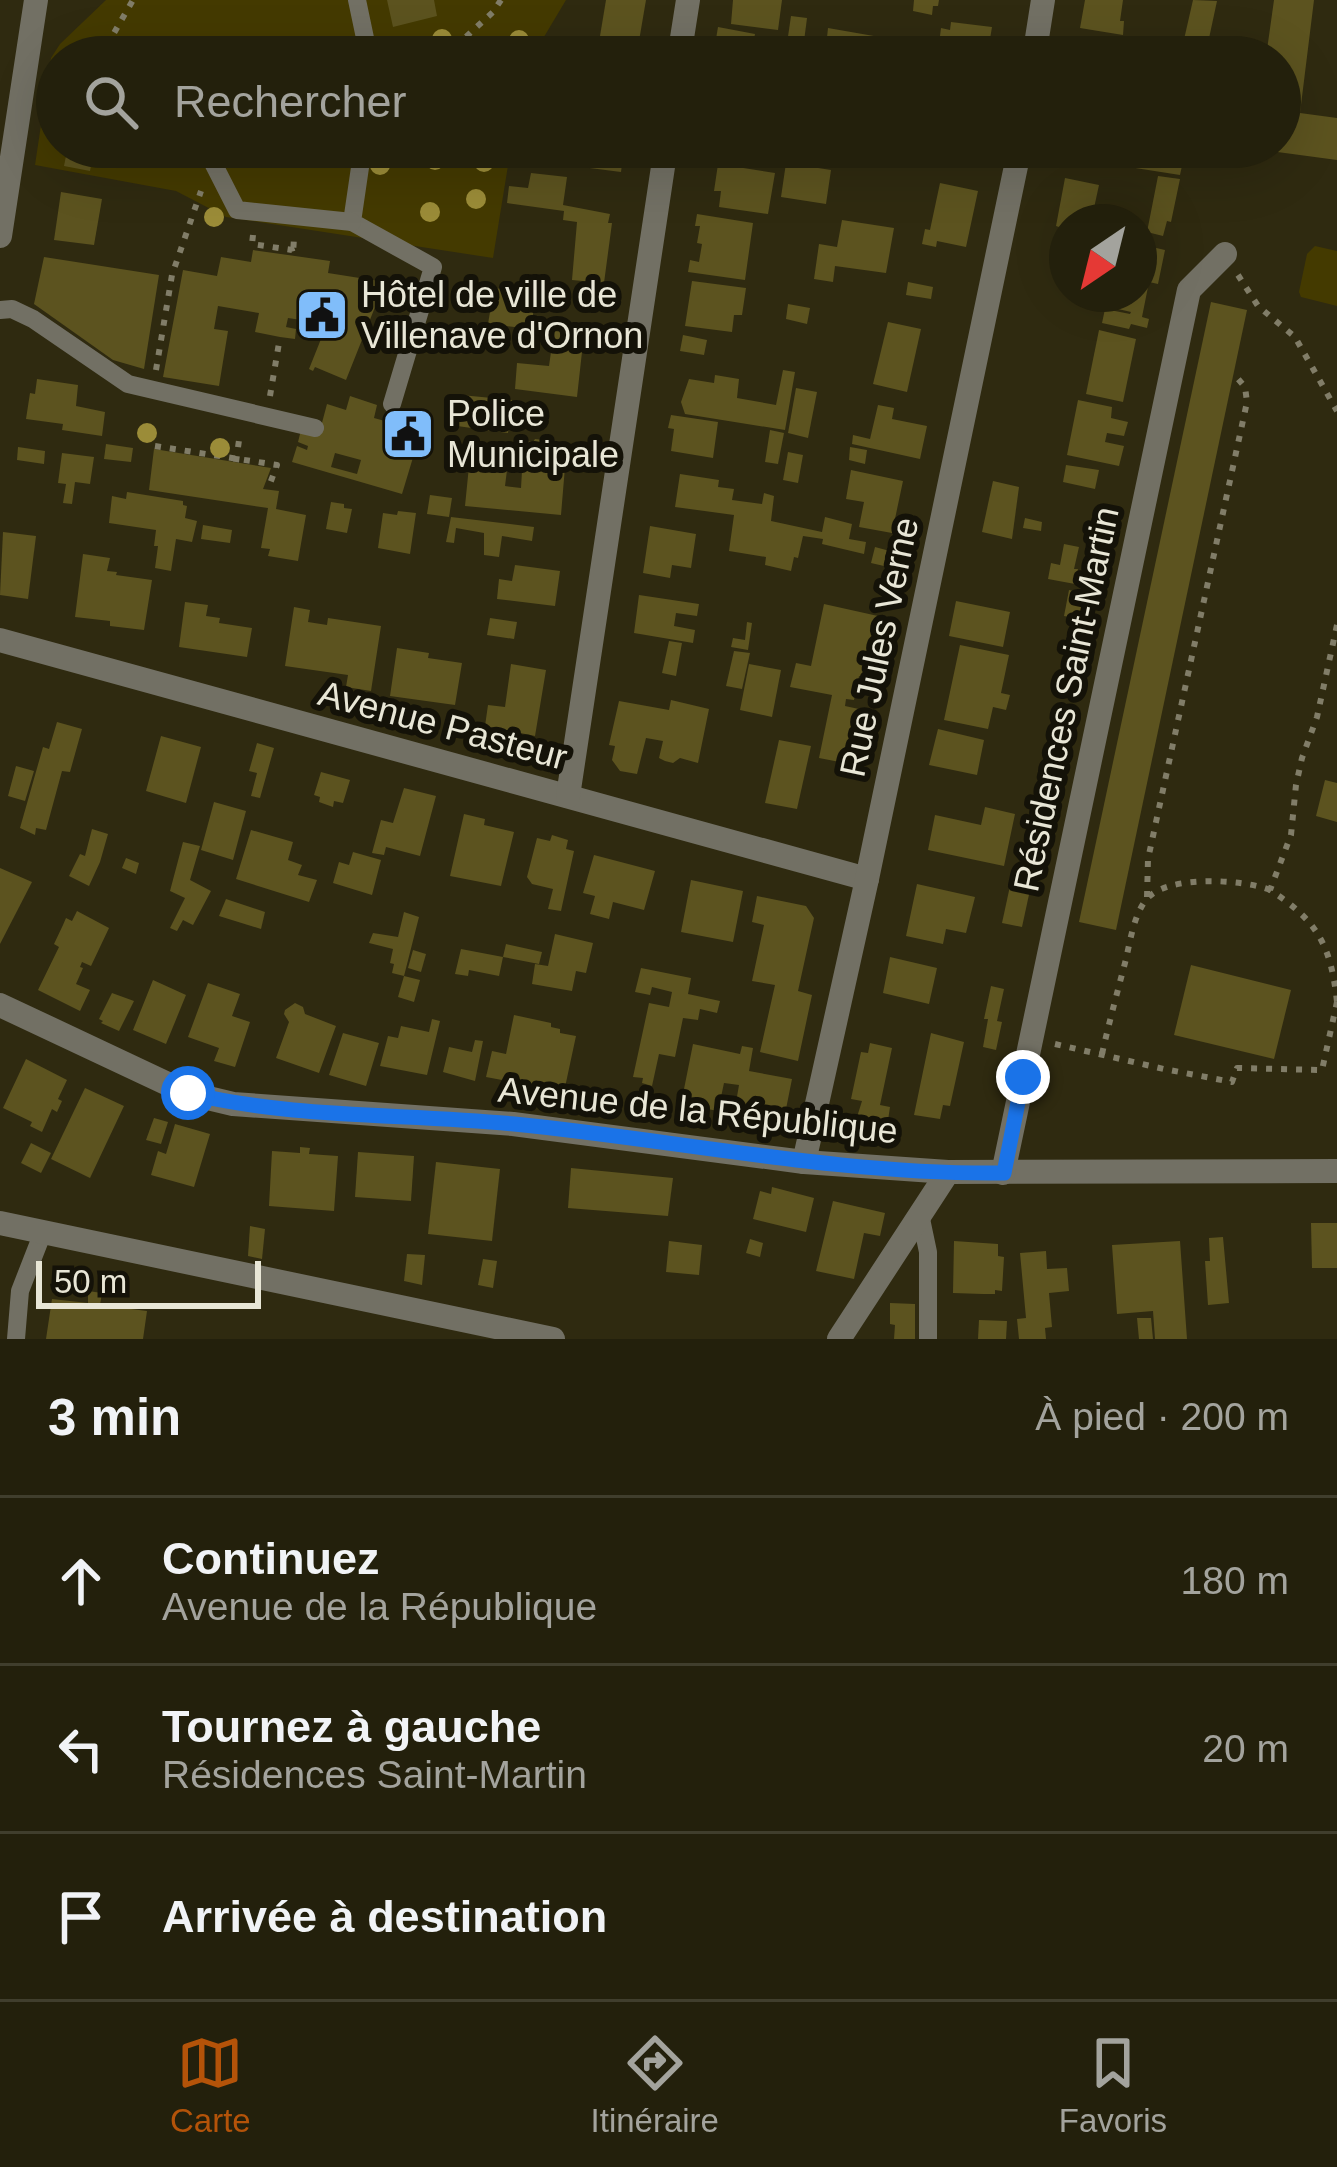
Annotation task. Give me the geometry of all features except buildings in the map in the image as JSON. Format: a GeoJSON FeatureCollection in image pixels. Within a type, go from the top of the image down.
{"type":"FeatureCollection","features":[{"type":"Feature","properties":{"kind":"street"},"geometry":{"type":"LineString","coordinates":[[682,36],[688,0]]}},
{"type":"Feature","properties":{"kind":"street"},"geometry":{"type":"LineString","coordinates":[[1037,36],[1042,0]]}},
{"type":"Feature","properties":{"kind":"street"},"geometry":{"type":"LineString","coordinates":[[0,236],[28,1]]}},
{"type":"Feature","properties":{"kind":"street"},"geometry":{"type":"LineString","coordinates":[[568,796],[663,168]]}},
{"type":"Feature","properties":{"kind":"street","name":"Rue Jules Verne"},"geometry":{"type":"LineString","coordinates":[[804,1162],[1016,168]]}},
{"type":"Feature","properties":{"kind":"street","name":"Résidences Saint-Martin"},"geometry":{"type":"LineString","coordinates":[[1004,1173],[1189,290],[1225,254]]}},
{"type":"Feature","properties":{"kind":"street","name":"Avenue Pasteur"},"geometry":{"type":"LineString","coordinates":[[0,640],[867,879]]}},
{"type":"Feature","properties":{"kind":"street","name":"Avenue de la République"},"geometry":{"type":"LineString","coordinates":[[0,1005],[188,1093],[233,1104],[513,1124],[804,1162],[947,1172],[1337,1171]]}},
{"type":"Feature","properties":{"kind":"street"},"geometry":{"type":"LineString","coordinates":[[839,1339],[947,1172]]}},
{"type":"Feature","properties":{"kind":"street"},"geometry":{"type":"LineString","coordinates":[[0,1223],[539,1337]]}},
{"type":"Feature","properties":{"kind":"lane"},"geometry":{"type":"LineString","coordinates":[[357,0],[365,36]]}},
{"type":"Feature","properties":{"kind":"lane"},"geometry":{"type":"LineString","coordinates":[[216,168],[237,210],[352,222],[433,266],[392,404]]}},
{"type":"Feature","properties":{"kind":"lane"},"geometry":{"type":"LineString","coordinates":[[352,222],[360,168]]}},
{"type":"Feature","properties":{"kind":"lane"},"geometry":{"type":"LineString","coordinates":[[0,310],[12,309],[32,319],[128,384],[315,428]]}},
{"type":"Feature","properties":{"kind":"lane"},"geometry":{"type":"LineString","coordinates":[[920,1214],[928,1252],[928,1339]]}},
{"type":"Feature","properties":{"kind":"lane"},"geometry":{"type":"LineString","coordinates":[[16,1339],[20,1291],[43,1232]]}},
{"type":"Feature","properties":{"kind":"path"},"geometry":{"type":"LineString","coordinates":[[112,36],[133,0]]}},
{"type":"Feature","properties":{"kind":"path"},"geometry":{"type":"LineString","coordinates":[[467,36],[501,0]]}},
{"type":"Feature","properties":{"kind":"path"},"geometry":{"type":"LineString","coordinates":[[152,391],[172,275],[209,168]]}},
{"type":"Feature","properties":{"kind":"path"},"geometry":{"type":"LineString","coordinates":[[1225,254],[1258,306],[1295,338],[1337,411]]}},
{"type":"Feature","properties":{"kind":"path"},"geometry":{"type":"LineString","coordinates":[[267,417],[280,337]]}},
{"type":"Feature","properties":{"kind":"path"},"geometry":{"type":"LineString","coordinates":[[1101,1055],[1136,920],[1148,897],[1148,859],[1247,402],[1245,387],[1233,373]]}},
{"type":"Feature","properties":{"kind":"path"},"geometry":{"type":"LineString","coordinates":[[155,446],[277,465],[268,490]]}},
{"type":"Feature","properties":{"kind":"path"},"geometry":{"type":"LineString","coordinates":[[1270,890],[1291,836],[1302,758],[1317,717],[1337,625]]}},
{"type":"Feature","properties":{"kind":"path"},"geometry":{"type":"LineString","coordinates":[[1031,1038],[1232,1082],[1237,1068],[1322,1070],[1337,1002],[1333,967],[1314,926],[1297,907],[1270,890],[1232,882],[1170,886],[1148,897]]}},
{"type":"Feature","properties":{"kind":"shaded area"},"geometry":{"type":"Polygon","coordinates":[[[106,0],[566,0],[545,36],[68,36],[106,0]]]}},
{"type":"Feature","properties":{"kind":"shaded area"},"geometry":{"type":"Polygon","coordinates":[[[51,168],[508,168],[493,258],[226,217],[176,191],[51,168]]]}},
{"type":"Feature","properties":{"kind":"shaded area"},"geometry":{"type":"Polygon","coordinates":[[[1315,246],[1337,251],[1337,306],[1301,297],[1299,292],[1307,254],[1315,246]]]}},
{"type":"Feature","properties":{"kind":"place","name":"Hôtel de ville de Villenave d'Ornon"},"geometry":{"type":"Point","coordinates":[322,315]}},
{"type":"Feature","properties":{"kind":"place","name":"Police Municipale"},"geometry":{"type":"Point","coordinates":[408,434]}},
{"type":"Feature","properties":{"kind":"route"},"geometry":{"type":"LineString","coordinates":[[188,1093],[262,1108],[513,1124],[804,1162],[1004,1173],[1023,1077]]}}]}
